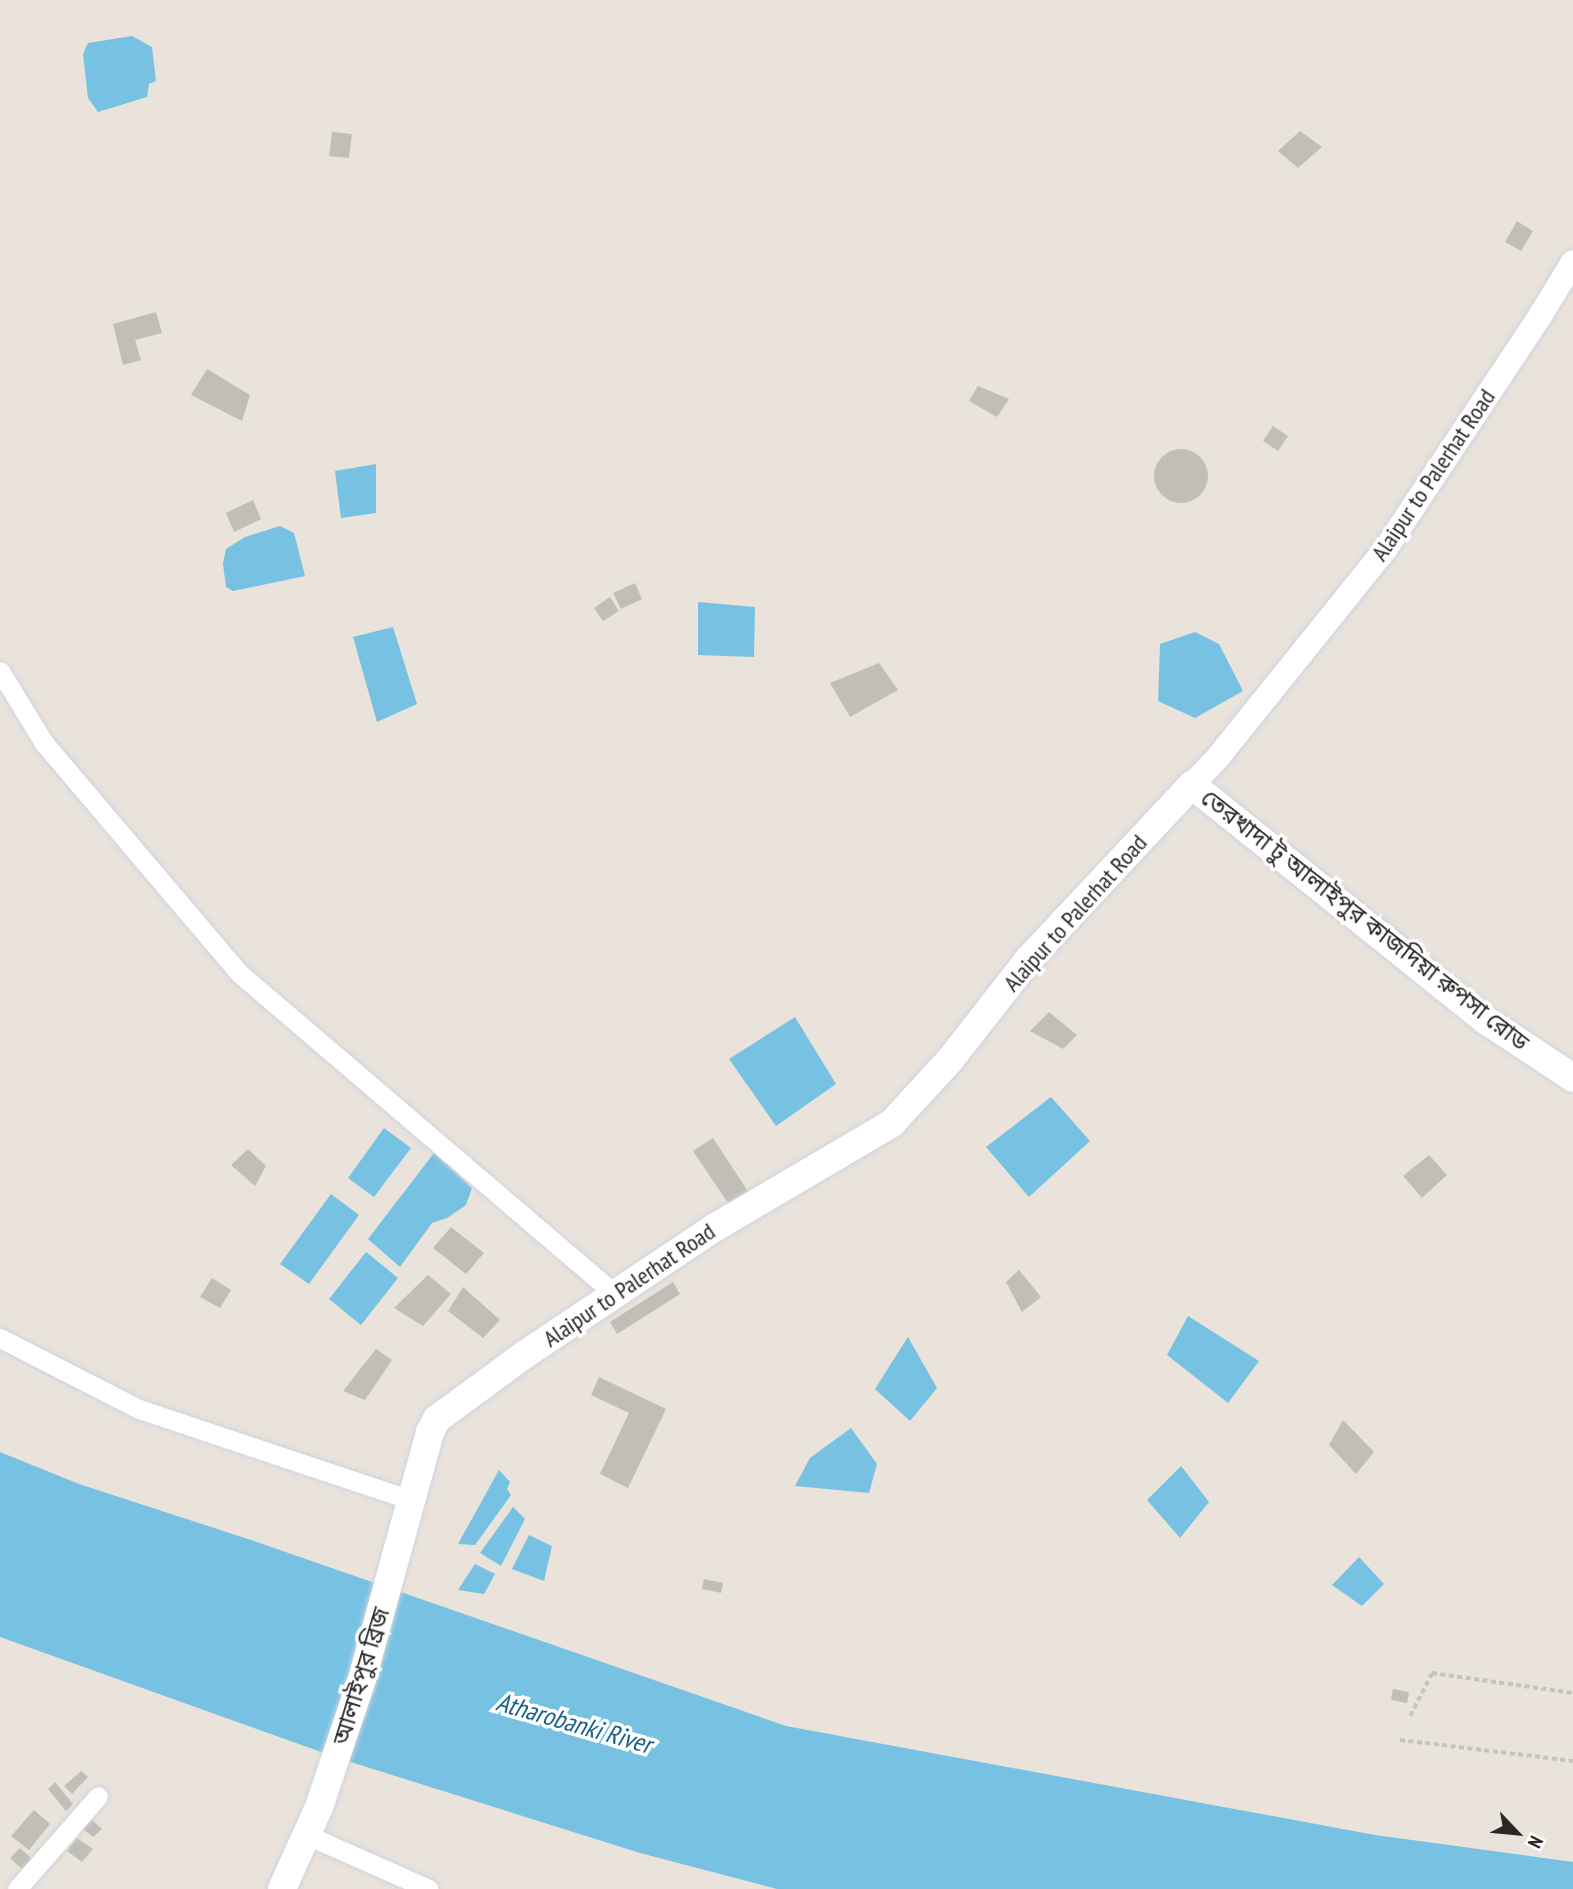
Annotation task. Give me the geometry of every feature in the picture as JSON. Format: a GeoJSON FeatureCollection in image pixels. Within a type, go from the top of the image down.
{"type":"FeatureCollection","features":[{"type":"Feature","properties":{"kind":"main road","name":"তেরখাদা টু আলাইপুর কাজদিয়া রুপসা রোড"},"geometry":{"type":"LineString","coordinates":[[1192,785],[1487,1021],[1573,1078]]}},
{"type":"Feature","properties":{"kind":"main road","name":"Alaipur to Palerhat Road"},"geometry":{"type":"LineString","coordinates":[[437,1419],[524,1355],[714,1228],[892,1123],[950,1060],[1028,960],[1192,785]]}},
{"type":"Feature","properties":{"kind":"main road","name":"আলাইপুর ব্রিজ"},"geometry":{"type":"LineString","coordinates":[[282,1889],[319,1807],[362,1679],[430,1432],[437,1419]]}},
{"type":"Feature","properties":{"kind":"street","name":"Alaipur to Palerhat Road"},"geometry":{"type":"LineString","coordinates":[[1192,785],[1219,756],[1386,548],[1573,262]]}},
{"type":"Feature","properties":{"kind":"street"},"geometry":{"type":"LineString","coordinates":[[0,671],[44,743],[240,974],[615,1294]]}},
{"type":"Feature","properties":{"kind":"street"},"geometry":{"type":"LineString","coordinates":[[0,1338],[139,1409],[411,1500]]}},
{"type":"Feature","properties":{"kind":"street"},"geometry":{"type":"LineString","coordinates":[[17,1889],[98,1796]]}},
{"type":"Feature","properties":{"kind":"street"},"geometry":{"type":"LineString","coordinates":[[307,1835],[429,1889]]}},
{"type":"Feature","properties":{"kind":"path"},"geometry":{"type":"LineString","coordinates":[[1410,1716],[1432,1673],[1573,1693]]}},
{"type":"Feature","properties":{"kind":"path"},"geometry":{"type":"LineString","coordinates":[[1400,1740],[1573,1761]]}},
{"type":"Feature","properties":{"kind":"water"},"geometry":{"type":"Polygon","coordinates":[[[132,36],[152,47],[156,81],[149,84],[147,97],[98,112],[88,98],[83,54],[88,43],[132,36]]]}},
{"type":"Feature","properties":{"kind":"water"},"geometry":{"type":"Polygon","coordinates":[[[376,464],[376,513],[341,518],[335,471],[376,464]]]}},
{"type":"Feature","properties":{"kind":"water"},"geometry":{"type":"Polygon","coordinates":[[[280,526],[294,533],[305,576],[233,591],[226,587],[223,564],[226,549],[245,537],[280,526]]]}},
{"type":"Feature","properties":{"kind":"water"},"geometry":{"type":"Polygon","coordinates":[[[698,602],[755,607],[754,657],[698,655],[698,602]]]}},
{"type":"Feature","properties":{"kind":"water"},"geometry":{"type":"Polygon","coordinates":[[[393,627],[417,704],[377,722],[353,637],[393,627]]]}},
{"type":"Feature","properties":{"kind":"water"},"geometry":{"type":"Polygon","coordinates":[[[1195,632],[1219,644],[1243,691],[1195,718],[1158,701],[1160,644],[1195,632]]]}},
{"type":"Feature","properties":{"kind":"water"},"geometry":{"type":"Polygon","coordinates":[[[795,1017],[836,1084],[776,1126],[729,1059],[795,1017]]]}},
{"type":"Feature","properties":{"kind":"water"},"geometry":{"type":"Polygon","coordinates":[[[1051,1097],[1090,1141],[1029,1197],[986,1147],[1051,1097]]]}},
{"type":"Feature","properties":{"kind":"water"},"geometry":{"type":"Polygon","coordinates":[[[384,1128],[411,1148],[374,1197],[348,1178],[384,1128]]]}},
{"type":"Feature","properties":{"kind":"water"},"geometry":{"type":"Polygon","coordinates":[[[434,1153],[472,1188],[466,1205],[447,1218],[432,1223],[400,1267],[368,1239],[434,1153]]]}},
{"type":"Feature","properties":{"kind":"water"},"geometry":{"type":"Polygon","coordinates":[[[331,1194],[359,1215],[309,1284],[280,1264],[331,1194]]]}},
{"type":"Feature","properties":{"kind":"water"},"geometry":{"type":"Polygon","coordinates":[[[366,1252],[398,1278],[361,1325],[329,1299],[366,1252]]]}},
{"type":"Feature","properties":{"kind":"water"},"geometry":{"type":"Polygon","coordinates":[[[1188,1316],[1259,1361],[1228,1403],[1167,1355],[1188,1316]]]}},
{"type":"Feature","properties":{"kind":"water"},"geometry":{"type":"Polygon","coordinates":[[[908,1337],[937,1388],[910,1421],[875,1389],[908,1337]]]}},
{"type":"Feature","properties":{"kind":"water"},"geometry":{"type":"Polygon","coordinates":[[[851,1428],[877,1464],[869,1493],[795,1486],[810,1458],[851,1428]]]}},
{"type":"Feature","properties":{"kind":"water","name":"Atharobanki River"},"geometry":{"type":"Polygon","coordinates":[[[0,1452],[79,1484],[251,1540],[786,1726],[1375,1835],[1573,1862],[1573,1889],[777,1889],[640,1853],[338,1758],[0,1637],[0,1452]]]}},
{"type":"Feature","properties":{"kind":"water"},"geometry":{"type":"Polygon","coordinates":[[[1181,1466],[1209,1502],[1180,1538],[1147,1500],[1181,1466]]]}},
{"type":"Feature","properties":{"kind":"water"},"geometry":{"type":"Polygon","coordinates":[[[499,1470],[510,1482],[507,1489],[511,1495],[475,1545],[458,1544],[499,1470]]]}},
{"type":"Feature","properties":{"kind":"water"},"geometry":{"type":"Polygon","coordinates":[[[513,1507],[525,1519],[501,1566],[480,1553],[513,1507]]]}},
{"type":"Feature","properties":{"kind":"water"},"geometry":{"type":"Polygon","coordinates":[[[529,1535],[552,1546],[544,1581],[512,1569],[529,1535]]]}},
{"type":"Feature","properties":{"kind":"water"},"geometry":{"type":"Polygon","coordinates":[[[1359,1557],[1384,1584],[1362,1606],[1332,1585],[1359,1557]]]}},
{"type":"Feature","properties":{"kind":"water"},"geometry":{"type":"Polygon","coordinates":[[[475,1564],[495,1574],[484,1594],[458,1590],[475,1564]]]}},
{"type":"Feature","properties":{"kind":"building"},"geometry":{"type":"Polygon","coordinates":[[[1300,131],[1322,147],[1298,168],[1278,151],[1300,131]]]}},
{"type":"Feature","properties":{"kind":"building"},"geometry":{"type":"Polygon","coordinates":[[[332,132],[352,134],[349,158],[329,156],[332,132]]]}},
{"type":"Feature","properties":{"kind":"building"},"geometry":{"type":"Polygon","coordinates":[[[1517,221],[1533,231],[1521,251],[1505,242],[1517,221]]]}},
{"type":"Feature","properties":{"kind":"building"},"geometry":{"type":"Polygon","coordinates":[[[156,312],[162,333],[135,340],[141,360],[123,365],[113,324],[156,312]]]}},
{"type":"Feature","properties":{"kind":"building"},"geometry":{"type":"Polygon","coordinates":[[[207,369],[250,395],[242,421],[191,395],[207,369]]]}},
{"type":"Feature","properties":{"kind":"building"},"geometry":{"type":"Polygon","coordinates":[[[978,386],[1009,399],[997,417],[969,401],[978,386]]]}},
{"type":"Feature","properties":{"kind":"building"},"geometry":{"type":"Polygon","coordinates":[[[1273,426],[1288,436],[1278,451],[1263,441],[1273,426]]]}},
{"type":"Feature","properties":{"kind":"building"},"geometry":{"type":"Polygon","coordinates":[[[1181,449],[1200,457],[1208,476],[1200,495],[1181,503],[1162,495],[1154,476],[1162,457],[1181,449]]]}},
{"type":"Feature","properties":{"kind":"building"},"geometry":{"type":"Polygon","coordinates":[[[253,500],[261,519],[234,532],[226,513],[253,500]]]}},
{"type":"Feature","properties":{"kind":"building"},"geometry":{"type":"Polygon","coordinates":[[[635,583],[642,599],[621,609],[613,593],[635,583]]]}},
{"type":"Feature","properties":{"kind":"building"},"geometry":{"type":"Polygon","coordinates":[[[610,597],[619,611],[603,621],[594,608],[610,597]]]}},
{"type":"Feature","properties":{"kind":"building"},"geometry":{"type":"Polygon","coordinates":[[[879,663],[898,690],[850,717],[830,683],[879,663]]]}},
{"type":"Feature","properties":{"kind":"building"},"geometry":{"type":"Polygon","coordinates":[[[1049,1012],[1077,1035],[1063,1049],[1030,1031],[1049,1012]]]}},
{"type":"Feature","properties":{"kind":"building"},"geometry":{"type":"Polygon","coordinates":[[[713,1138],[749,1193],[730,1206],[693,1151],[713,1138]]]}},
{"type":"Feature","properties":{"kind":"building"},"geometry":{"type":"Polygon","coordinates":[[[248,1149],[266,1166],[255,1186],[231,1165],[248,1149]]]}},
{"type":"Feature","properties":{"kind":"building"},"geometry":{"type":"Polygon","coordinates":[[[1429,1155],[1447,1175],[1422,1198],[1403,1176],[1429,1155]]]}},
{"type":"Feature","properties":{"kind":"building"},"geometry":{"type":"Polygon","coordinates":[[[451,1227],[484,1253],[466,1274],[433,1248],[451,1227]]]}},
{"type":"Feature","properties":{"kind":"building"},"geometry":{"type":"Polygon","coordinates":[[[1019,1270],[1041,1297],[1022,1312],[1006,1282],[1019,1270]]]}},
{"type":"Feature","properties":{"kind":"building"},"geometry":{"type":"Polygon","coordinates":[[[428,1275],[451,1294],[423,1326],[394,1308],[428,1275]]]}},
{"type":"Feature","properties":{"kind":"building"},"geometry":{"type":"Polygon","coordinates":[[[212,1278],[231,1290],[220,1308],[200,1297],[212,1278]]]}},
{"type":"Feature","properties":{"kind":"building"},"geometry":{"type":"Polygon","coordinates":[[[673,1282],[680,1294],[617,1334],[610,1322],[673,1282]]]}},
{"type":"Feature","properties":{"kind":"building"},"geometry":{"type":"Polygon","coordinates":[[[463,1287],[500,1320],[483,1338],[448,1311],[463,1287]]]}},
{"type":"Feature","properties":{"kind":"building"},"geometry":{"type":"Polygon","coordinates":[[[376,1349],[392,1360],[365,1400],[343,1391],[376,1349]]]}},
{"type":"Feature","properties":{"kind":"building"},"geometry":{"type":"Polygon","coordinates":[[[599,1377],[666,1409],[628,1488],[600,1474],[629,1413],[591,1395],[599,1377]]]}},
{"type":"Feature","properties":{"kind":"building"},"geometry":{"type":"Polygon","coordinates":[[[1343,1420],[1374,1452],[1356,1474],[1329,1445],[1343,1420]]]}},
{"type":"Feature","properties":{"kind":"building"},"geometry":{"type":"Polygon","coordinates":[[[704,1579],[723,1583],[721,1593],[702,1589],[704,1579]]]}},
{"type":"Feature","properties":{"kind":"building"},"geometry":{"type":"Polygon","coordinates":[[[1393,1689],[1409,1692],[1407,1703],[1391,1700],[1393,1689]]]}},
{"type":"Feature","properties":{"kind":"building"},"geometry":{"type":"Polygon","coordinates":[[[81,1771],[88,1777],[72,1794],[64,1786],[81,1771]]]}},
{"type":"Feature","properties":{"kind":"building"},"geometry":{"type":"Polygon","coordinates":[[[55,1782],[73,1804],[66,1811],[48,1789],[55,1782]]]}},
{"type":"Feature","properties":{"kind":"building"},"geometry":{"type":"Polygon","coordinates":[[[34,1810],[50,1824],[29,1850],[11,1836],[34,1810]]]}},
{"type":"Feature","properties":{"kind":"building"},"geometry":{"type":"Polygon","coordinates":[[[87,1815],[102,1829],[93,1837],[77,1824],[87,1815]]]}},
{"type":"Feature","properties":{"kind":"building"},"geometry":{"type":"Polygon","coordinates":[[[77,1838],[93,1849],[82,1862],[67,1851],[77,1838]]]}},
{"type":"Feature","properties":{"kind":"building"},"geometry":{"type":"Polygon","coordinates":[[[20,1848],[32,1859],[22,1869],[10,1858],[20,1848]]]}}]}
